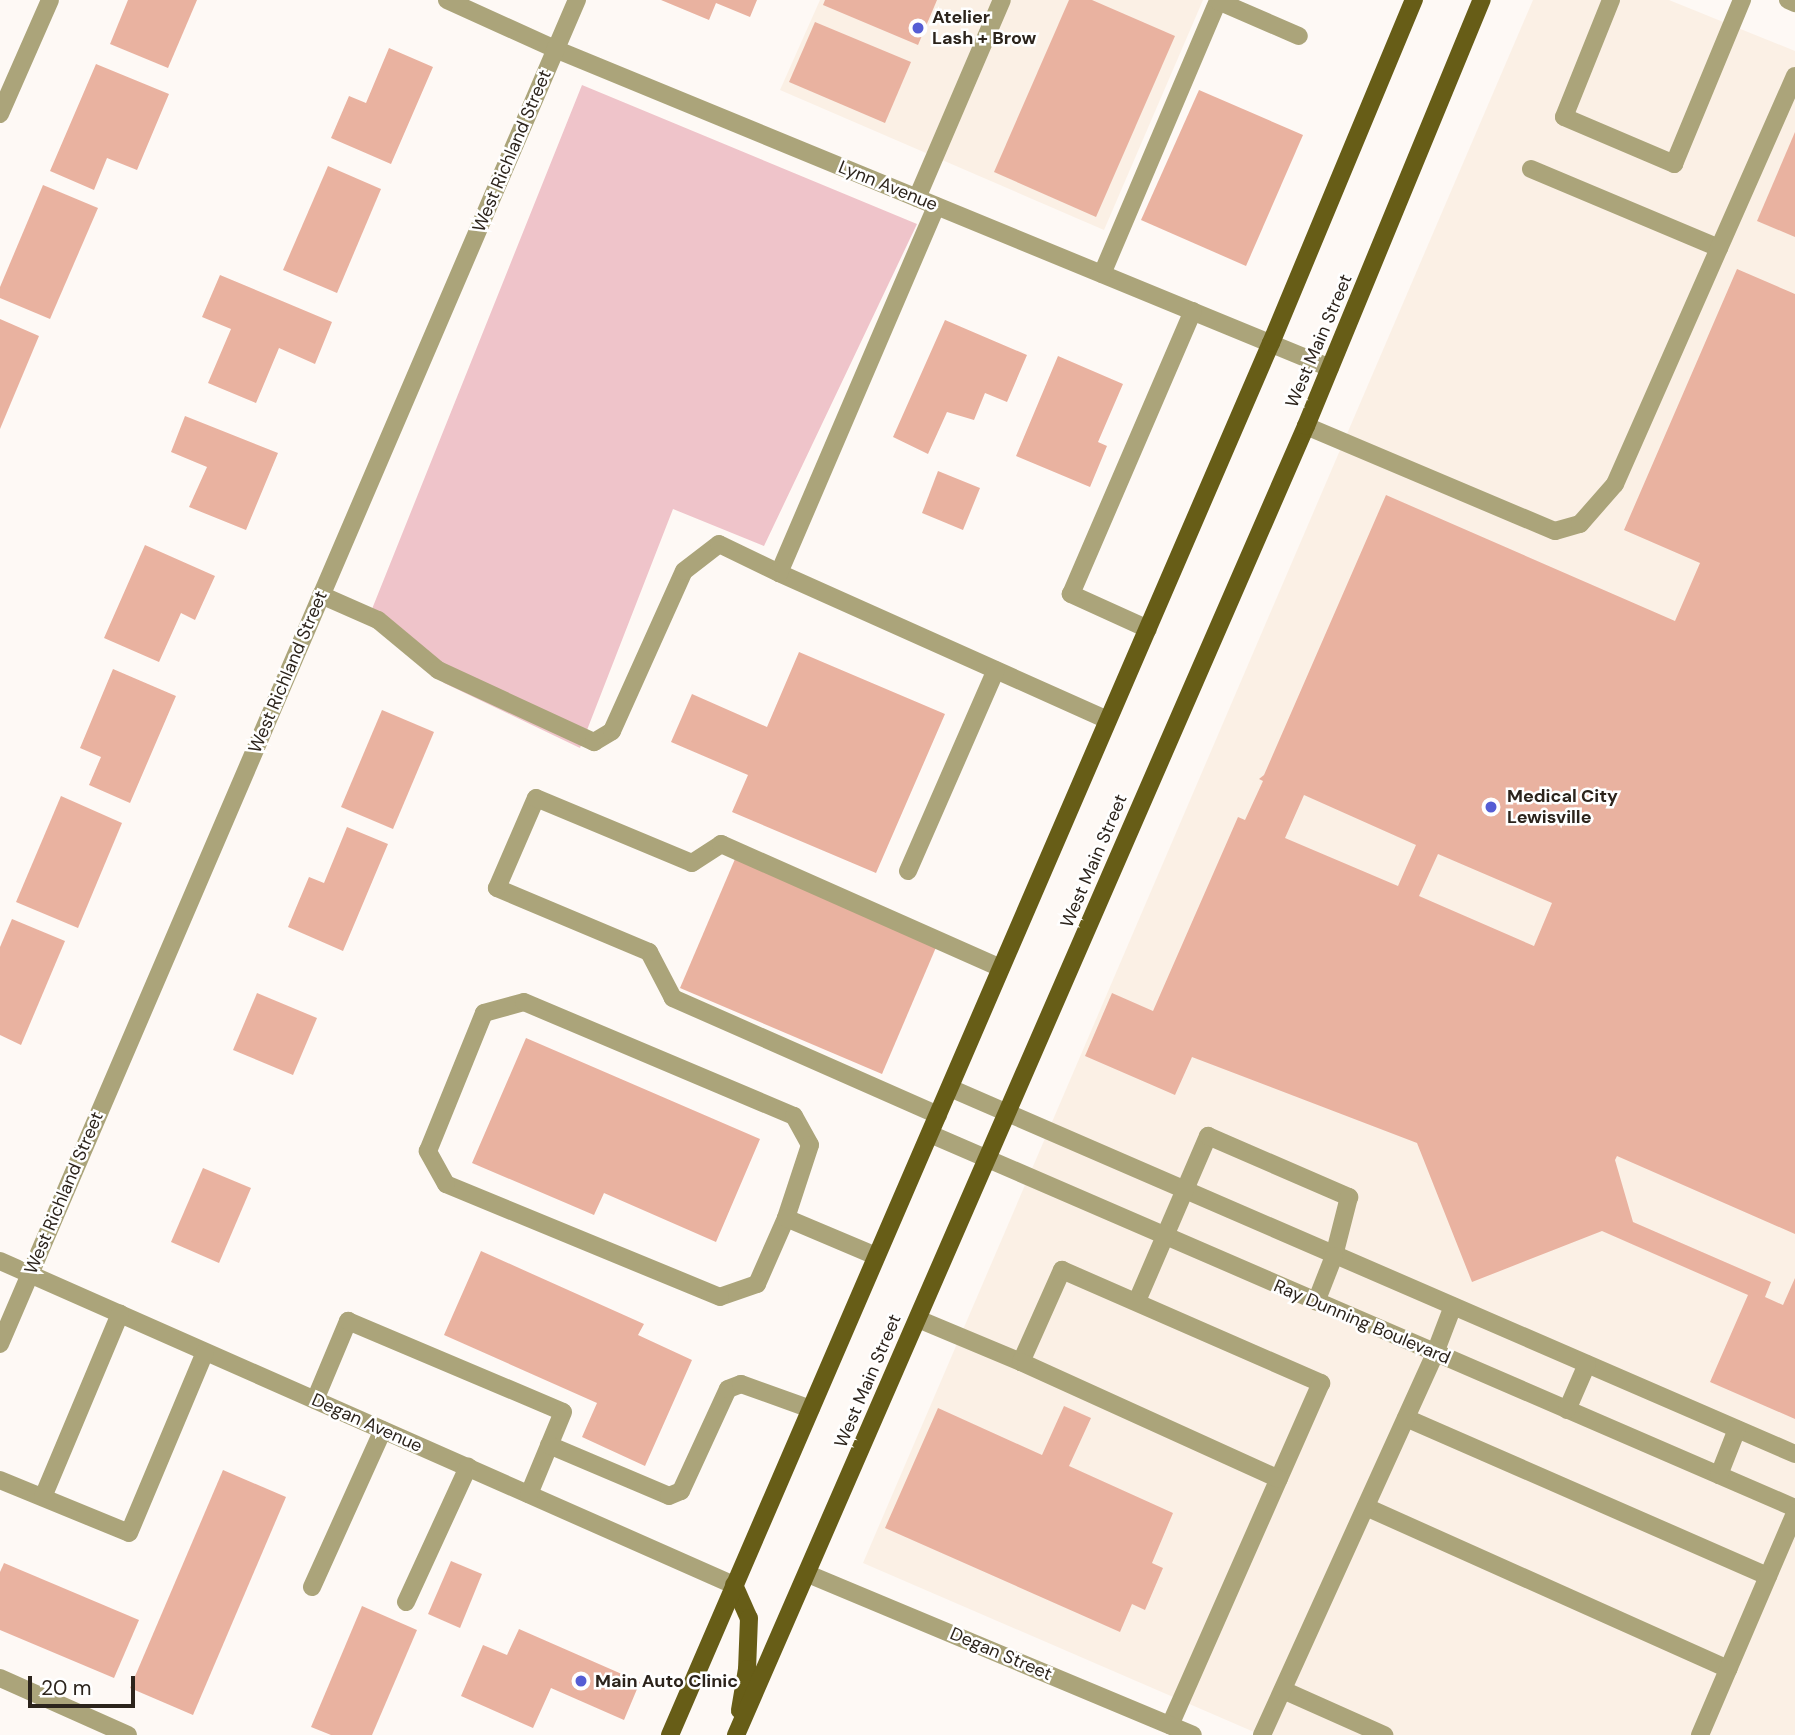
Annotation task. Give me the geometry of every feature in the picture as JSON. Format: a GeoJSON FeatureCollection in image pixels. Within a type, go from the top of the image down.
{"type":"FeatureCollection","features":[{"type":"Feature","properties":{"kind":"main road"},"geometry":{"type":"LineString","coordinates":[[670,1735],[1271,344],[1414,0]]}},
{"type":"Feature","properties":{"kind":"main road","name":"West Main Street"},"geometry":{"type":"LineString","coordinates":[[736,1735],[1306,426],[1482,0]]}},
{"type":"Feature","properties":{"kind":"main road"},"geometry":{"type":"LineString","coordinates":[[734,1585],[749,1618],[747,1669],[736,1735]]}},
{"type":"Feature","properties":{"kind":"street"},"geometry":{"type":"LineString","coordinates":[[0,114],[50,0]]}},
{"type":"Feature","properties":{"kind":"street","name":"Lynn Avenue"},"geometry":{"type":"LineString","coordinates":[[446,0],[555,49],[1330,368]]}},
{"type":"Feature","properties":{"kind":"street","name":"West Richland Street"},"geometry":{"type":"LineString","coordinates":[[0,1344],[577,0]]}},
{"type":"Feature","properties":{"kind":"street"},"geometry":{"type":"LineString","coordinates":[[917,198],[1002,0]]}},
{"type":"Feature","properties":{"kind":"street"},"geometry":{"type":"LineString","coordinates":[[1611,0],[1564,117],[1674,164],[1742,0]]}},
{"type":"Feature","properties":{"kind":"street"},"geometry":{"type":"LineString","coordinates":[[1788,0],[1795,3]]}},
{"type":"Feature","properties":{"kind":"street"},"geometry":{"type":"LineString","coordinates":[[1102,274],[1218,1],[1299,36]]}},
{"type":"Feature","properties":{"kind":"street"},"geometry":{"type":"LineString","coordinates":[[1306,426],[1555,531],[1580,524],[1615,484],[1795,76]]}},
{"type":"Feature","properties":{"kind":"street"},"geometry":{"type":"LineString","coordinates":[[1531,169],[1719,248]]}},
{"type":"Feature","properties":{"kind":"street"},"geometry":{"type":"LineString","coordinates":[[779,573],[936,205]]}},
{"type":"Feature","properties":{"kind":"street"},"geometry":{"type":"LineString","coordinates":[[1148,629],[1071,594],[1192,311]]}},
{"type":"Feature","properties":{"kind":"street"},"geometry":{"type":"LineString","coordinates":[[321,595],[378,620],[438,670],[594,742],[612,731],[684,571],[719,544],[1108,720]]}},
{"type":"Feature","properties":{"kind":"street"},"geometry":{"type":"LineString","coordinates":[[908,872],[996,670]]}},
{"type":"Feature","properties":{"kind":"street"},"geometry":{"type":"LineString","coordinates":[[938,1115],[673,998],[649,952],[497,888],[521,831],[536,798],[692,863],[721,844],[1001,968]]}},
{"type":"Feature","properties":{"kind":"street"},"geometry":{"type":"LineString","coordinates":[[524,1002],[794,1116],[810,1145],[786,1219],[757,1284],[720,1297],[446,1184],[428,1151],[484,1013],[524,1002]]}},
{"type":"Feature","properties":{"kind":"street"},"geometry":{"type":"LineString","coordinates":[[950,1088],[1795,1454]]}},
{"type":"Feature","properties":{"kind":"street","name":"Ray Dunning Boulevard"},"geometry":{"type":"LineString","coordinates":[[930,1134],[1719,1475],[1795,1511]]}},
{"type":"Feature","properties":{"kind":"street"},"geometry":{"type":"LineString","coordinates":[[1137,1301],[1208,1136],[1349,1197],[1335,1256],[1316,1302]]}},
{"type":"Feature","properties":{"kind":"street"},"geometry":{"type":"LineString","coordinates":[[786,1219],[876,1256]]}},
{"type":"Feature","properties":{"kind":"street","name":"Degan Avenue"},"geometry":{"type":"LineString","coordinates":[[0,1261],[734,1585]]}},
{"type":"Feature","properties":{"kind":"street"},"geometry":{"type":"LineString","coordinates":[[1021,1362],[1062,1270],[1321,1383],[1170,1726]]}},
{"type":"Feature","properties":{"kind":"street"},"geometry":{"type":"LineString","coordinates":[[1262,1735],[1435,1353],[1452,1306]]}},
{"type":"Feature","properties":{"kind":"street"},"geometry":{"type":"LineString","coordinates":[[43,1497],[120,1314]]}},
{"type":"Feature","properties":{"kind":"street"},"geometry":{"type":"LineString","coordinates":[[918,1319],[1021,1362],[1279,1479]]}},
{"type":"Feature","properties":{"kind":"street"},"geometry":{"type":"LineString","coordinates":[[316,1400],[348,1321],[563,1412],[529,1494]]}},
{"type":"Feature","properties":{"kind":"street"},"geometry":{"type":"LineString","coordinates":[[0,1480],[129,1533],[205,1352]]}},
{"type":"Feature","properties":{"kind":"street"},"geometry":{"type":"LineString","coordinates":[[1567,1410],[1587,1364]]}},
{"type":"Feature","properties":{"kind":"street"},"geometry":{"type":"LineString","coordinates":[[549,1445],[669,1496],[681,1490],[729,1389],[741,1384],[811,1409]]}},
{"type":"Feature","properties":{"kind":"street"},"geometry":{"type":"LineString","coordinates":[[1406,1418],[1768,1576]]}},
{"type":"Feature","properties":{"kind":"street"},"geometry":{"type":"LineString","coordinates":[[1719,1475],[1737,1429]]}},
{"type":"Feature","properties":{"kind":"street"},"geometry":{"type":"LineString","coordinates":[[312,1587],[383,1430]]}},
{"type":"Feature","properties":{"kind":"street"},"geometry":{"type":"LineString","coordinates":[[406,1602],[468,1467]]}},
{"type":"Feature","properties":{"kind":"street"},"geometry":{"type":"LineString","coordinates":[[1366,1507],[1728,1669]]}},
{"type":"Feature","properties":{"kind":"street"},"geometry":{"type":"LineString","coordinates":[[1700,1735],[1795,1511]]}},
{"type":"Feature","properties":{"kind":"street","name":"Degan Street"},"geometry":{"type":"LineString","coordinates":[[808,1574],[1193,1735]]}},
{"type":"Feature","properties":{"kind":"street"},"geometry":{"type":"LineString","coordinates":[[0,1678],[128,1735]]}},
{"type":"Feature","properties":{"kind":"street"},"geometry":{"type":"LineString","coordinates":[[1283,1690],[1384,1735]]}},
{"type":"Feature","properties":{"kind":"shaded area"},"geometry":{"type":"Polygon","coordinates":[[[820,0],[1203,0],[1104,230],[780,90],[820,0]]]}},
{"type":"Feature","properties":{"kind":"shaded area","name":"Medical City Lewisville"},"geometry":{"type":"Polygon","coordinates":[[[1533,0],[1669,0],[1795,51],[1795,1735],[1261,1735],[863,1563],[1533,0]]]}},
{"type":"Feature","properties":{"kind":"shaded area"},"geometry":{"type":"Polygon","coordinates":[[[582,85],[917,224],[764,546],[673,509],[580,748],[444,683],[372,609],[582,85]]]}},
{"type":"Feature","properties":{"kind":"building"},"geometry":{"type":"Polygon","coordinates":[[[128,0],[197,0],[168,68],[110,44],[128,0]]]}},
{"type":"Feature","properties":{"kind":"building"},"geometry":{"type":"Polygon","coordinates":[[[661,0],[757,0],[750,17],[716,3],[709,20],[661,0]]]}},
{"type":"Feature","properties":{"kind":"building"},"geometry":{"type":"Polygon","coordinates":[[[825,0],[937,0],[918,45],[823,5],[825,0]]]}},
{"type":"Feature","properties":{"kind":"building"},"geometry":{"type":"Polygon","coordinates":[[[1069,0],[1092,0],[1175,36],[1096,217],[994,172],[1069,0]]]}},
{"type":"Feature","properties":{"kind":"building"},"geometry":{"type":"Polygon","coordinates":[[[815,22],[911,62],[885,123],[789,82],[815,22]]]}},
{"type":"Feature","properties":{"kind":"building"},"geometry":{"type":"Polygon","coordinates":[[[389,48],[433,67],[391,164],[331,138],[349,96],[366,103],[389,48]]]}},
{"type":"Feature","properties":{"kind":"building"},"geometry":{"type":"Polygon","coordinates":[[[96,64],[169,94],[137,170],[107,158],[94,190],[50,171],[96,64]]]}},
{"type":"Feature","properties":{"kind":"building"},"geometry":{"type":"Polygon","coordinates":[[[1199,90],[1303,135],[1246,266],[1141,220],[1199,90]]]}},
{"type":"Feature","properties":{"kind":"building"},"geometry":{"type":"Polygon","coordinates":[[[1795,132],[1795,237],[1757,221],[1795,132]]]}},
{"type":"Feature","properties":{"kind":"building"},"geometry":{"type":"Polygon","coordinates":[[[328,166],[381,189],[337,293],[283,270],[328,166]]]}},
{"type":"Feature","properties":{"kind":"building"},"geometry":{"type":"Polygon","coordinates":[[[43,185],[98,208],[50,319],[0,298],[0,287],[43,185]]]}},
{"type":"Feature","properties":{"kind":"building"},"geometry":{"type":"Polygon","coordinates":[[[1737,269],[1795,294],[1795,1234],[1617,1156],[1615,1160],[1633,1222],[1771,1282],[1765,1297],[1783,1305],[1795,1278],[1795,1419],[1710,1382],[1748,1295],[1602,1231],[1472,1282],[1417,1143],[1192,1057],[1175,1095],[1085,1056],[1112,993],[1153,1011],[1238,817],[1245,820],[1263,781],[1259,779],[1264,775],[1386,495],[1675,621],[1700,563],[1624,530],[1737,269]],[[1304,795],[1285,838],[1398,886],[1416,845],[1304,795]],[[1438,854],[1419,896],[1534,946],[1552,903],[1438,854]]]}},
{"type":"Feature","properties":{"kind":"building"},"geometry":{"type":"Polygon","coordinates":[[[220,275],[332,322],[315,364],[279,348],[256,403],[208,383],[231,329],[202,317],[220,275]]]}},
{"type":"Feature","properties":{"kind":"building"},"geometry":{"type":"Polygon","coordinates":[[[0,319],[39,336],[0,429],[0,319]]]}},
{"type":"Feature","properties":{"kind":"building"},"geometry":{"type":"Polygon","coordinates":[[[945,320],[1027,355],[1007,402],[985,393],[974,420],[947,412],[928,454],[893,437],[945,320]]]}},
{"type":"Feature","properties":{"kind":"building"},"geometry":{"type":"Polygon","coordinates":[[[1058,356],[1123,384],[1098,442],[1107,446],[1090,487],[1016,456],[1058,356]]]}},
{"type":"Feature","properties":{"kind":"building"},"geometry":{"type":"Polygon","coordinates":[[[185,416],[278,453],[246,530],[189,507],[207,467],[171,452],[185,416]]]}},
{"type":"Feature","properties":{"kind":"building"},"geometry":{"type":"Polygon","coordinates":[[[938,471],[980,488],[963,530],[922,513],[938,471]]]}},
{"type":"Feature","properties":{"kind":"building"},"geometry":{"type":"Polygon","coordinates":[[[145,545],[215,576],[195,620],[181,613],[159,662],[104,638],[145,545]]]}},
{"type":"Feature","properties":{"kind":"building"},"geometry":{"type":"Polygon","coordinates":[[[799,652],[945,714],[876,873],[732,812],[748,775],[671,742],[692,694],[767,727],[799,652]]]}},
{"type":"Feature","properties":{"kind":"building"},"geometry":{"type":"Polygon","coordinates":[[[113,669],[176,696],[130,803],[89,785],[101,757],[80,748],[113,669]]]}},
{"type":"Feature","properties":{"kind":"building"},"geometry":{"type":"Polygon","coordinates":[[[382,710],[434,732],[393,829],[341,807],[382,710]]]}},
{"type":"Feature","properties":{"kind":"building"},"geometry":{"type":"Polygon","coordinates":[[[61,796],[122,823],[78,928],[16,902],[61,796]]]}},
{"type":"Feature","properties":{"kind":"building"},"geometry":{"type":"Polygon","coordinates":[[[347,827],[388,844],[343,951],[288,927],[309,877],[324,883],[347,827]]]}},
{"type":"Feature","properties":{"kind":"building"},"geometry":{"type":"Polygon","coordinates":[[[735,859],[937,945],[882,1074],[680,988],[735,859]]]}},
{"type":"Feature","properties":{"kind":"building"},"geometry":{"type":"Polygon","coordinates":[[[12,919],[65,941],[21,1045],[0,1035],[0,947],[12,919]]]}},
{"type":"Feature","properties":{"kind":"building"},"geometry":{"type":"Polygon","coordinates":[[[257,993],[317,1018],[293,1075],[233,1050],[257,993]]]}},
{"type":"Feature","properties":{"kind":"building"},"geometry":{"type":"Polygon","coordinates":[[[526,1038],[760,1139],[716,1242],[604,1193],[594,1215],[472,1163],[526,1038]]]}},
{"type":"Feature","properties":{"kind":"building"},"geometry":{"type":"Polygon","coordinates":[[[203,1168],[251,1188],[219,1263],[171,1242],[203,1168]]]}},
{"type":"Feature","properties":{"kind":"building"},"geometry":{"type":"Polygon","coordinates":[[[481,1251],[644,1324],[638,1335],[692,1360],[645,1466],[582,1437],[597,1403],[444,1335],[481,1251]]]}},
{"type":"Feature","properties":{"kind":"building"},"geometry":{"type":"Polygon","coordinates":[[[1064,1406],[1091,1418],[1069,1466],[1173,1513],[1152,1563],[1163,1568],[1145,1610],[1132,1604],[1120,1632],[885,1528],[938,1408],[1042,1455],[1064,1406]]]}},
{"type":"Feature","properties":{"kind":"building"},"geometry":{"type":"Polygon","coordinates":[[[223,1470],[286,1497],[193,1715],[130,1688],[223,1470]]]}},
{"type":"Feature","properties":{"kind":"building"},"geometry":{"type":"Polygon","coordinates":[[[451,1561],[482,1574],[460,1628],[428,1614],[451,1561]]]}},
{"type":"Feature","properties":{"kind":"building"},"geometry":{"type":"Polygon","coordinates":[[[4,1563],[139,1620],[114,1678],[0,1630],[0,1572],[4,1563]]]}},
{"type":"Feature","properties":{"kind":"building"},"geometry":{"type":"Polygon","coordinates":[[[362,1606],[417,1630],[372,1735],[331,1735],[311,1727],[362,1606]]]}},
{"type":"Feature","properties":{"kind":"building"},"geometry":{"type":"Polygon","coordinates":[[[519,1629],[640,1682],[624,1720],[551,1688],[533,1728],[461,1696],[483,1645],[507,1655],[519,1629]]]}},
{"type":"Feature","properties":{"kind":"place","name":"Atelier Lash + Brow"},"geometry":{"type":"Point","coordinates":[918,28]}},
{"type":"Feature","properties":{"kind":"place","name":"Medical City Lewisville"},"geometry":{"type":"Point","coordinates":[1491,807]}},
{"type":"Feature","properties":{"kind":"place","name":"Main Auto Clinic"},"geometry":{"type":"Point","coordinates":[581,1681]}}]}
